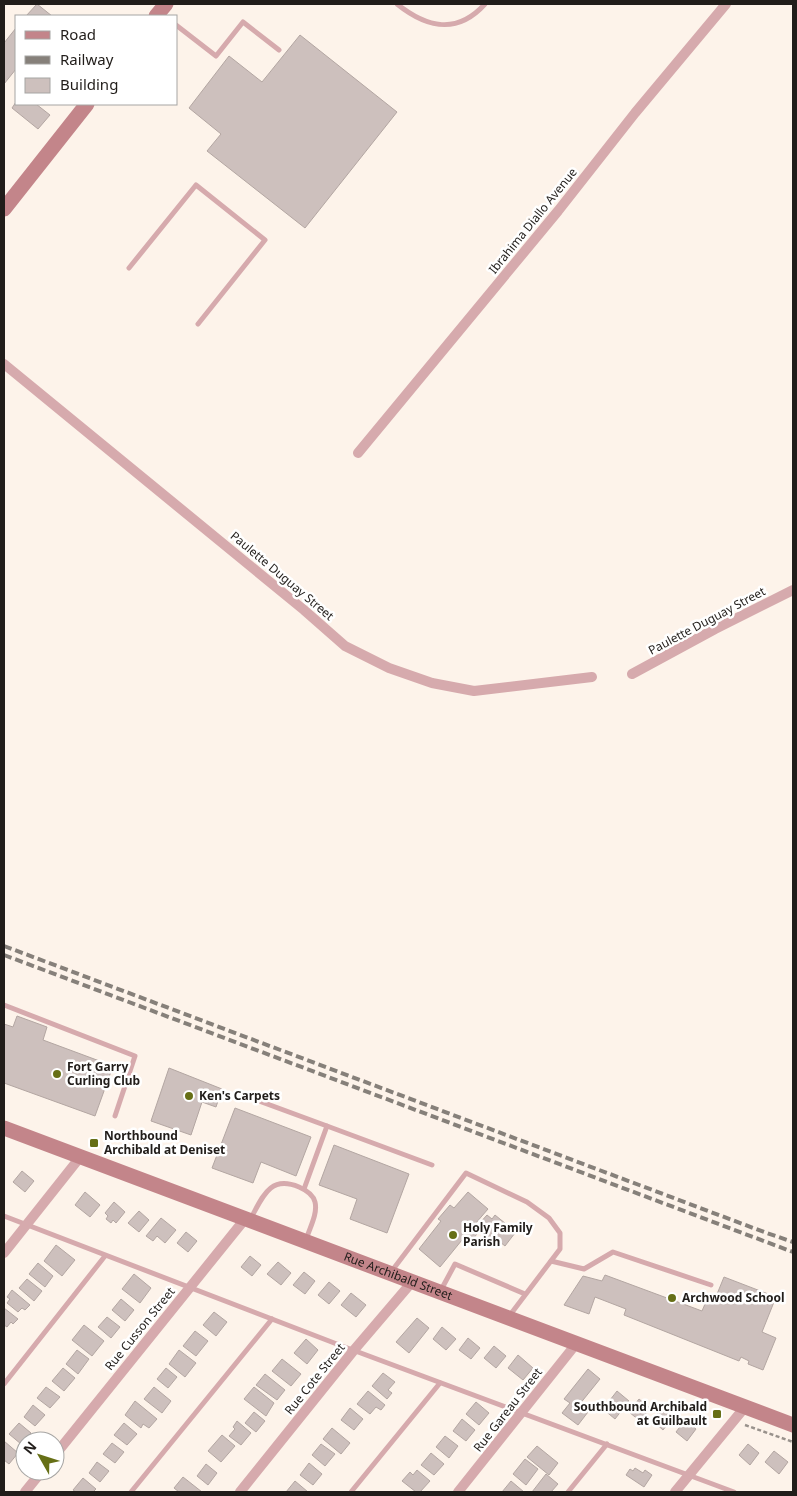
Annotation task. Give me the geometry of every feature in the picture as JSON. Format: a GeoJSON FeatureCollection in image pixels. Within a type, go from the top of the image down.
{"type":"FeatureCollection","features":[{"type":"Feature","properties":{"kind":"main road"},"geometry":{"type":"LineString","coordinates":[[4,209],[87,105]]}},
{"type":"Feature","properties":{"kind":"main road","name":"Rue Archibald Street"},"geometry":{"type":"LineString","coordinates":[[4,1128],[793,1425]]}},
{"type":"Feature","properties":{"kind":"street","name":"Ibrahima Diallo Avenue"},"geometry":{"type":"LineString","coordinates":[[358,453],[726,4]]}},
{"type":"Feature","properties":{"kind":"street","name":"Paulette Duguay Street"},"geometry":{"type":"LineString","coordinates":[[4,364],[304,610],[345,646],[389,668],[432,683],[474,691],[592,677]]}},
{"type":"Feature","properties":{"kind":"street","name":"Paulette Duguay Street"},"geometry":{"type":"LineString","coordinates":[[632,674],[715,628],[793,590]]}},
{"type":"Feature","properties":{"kind":"street"},"geometry":{"type":"LineString","coordinates":[[4,1253],[81,1156]]}},
{"type":"Feature","properties":{"kind":"street","name":"Rue Cusson Street"},"geometry":{"type":"LineString","coordinates":[[65,1442],[247,1220]]}},
{"type":"Feature","properties":{"kind":"street","name":"Rue Cote Street"},"geometry":{"type":"LineString","coordinates":[[240,1492],[354,1350],[412,1282]]}},
{"type":"Feature","properties":{"kind":"street","name":"Rue Gareau Street"},"geometry":{"type":"LineString","coordinates":[[458,1492],[576,1344]]}},
{"type":"Feature","properties":{"kind":"street"},"geometry":{"type":"LineString","coordinates":[[675,1492],[745,1407]]}},
{"type":"Feature","properties":{"kind":"street"},"geometry":{"type":"LineString","coordinates":[[24,1492],[33,1481]]}},
{"type":"Feature","properties":{"kind":"lane"},"geometry":{"type":"LineString","coordinates":[[398,4],[424,21],[441,26],[455,24],[476,14],[485,4]]}},
{"type":"Feature","properties":{"kind":"lane"},"geometry":{"type":"LineString","coordinates":[[178,27],[216,56],[243,22],[279,50]]}},
{"type":"Feature","properties":{"kind":"lane"},"geometry":{"type":"LineString","coordinates":[[129,268],[196,185],[265,240],[198,324]]}},
{"type":"Feature","properties":{"kind":"lane"},"geometry":{"type":"LineString","coordinates":[[4,1005],[135,1056],[115,1116]]}},
{"type":"Feature","properties":{"kind":"lane"},"geometry":{"type":"LineString","coordinates":[[248,1098],[432,1164]]}},
{"type":"Feature","properties":{"kind":"lane"},"geometry":{"type":"LineString","coordinates":[[304,1189],[327,1126]]}},
{"type":"Feature","properties":{"kind":"lane"},"geometry":{"type":"LineString","coordinates":[[389,1273],[466,1173],[528,1202],[549,1218],[560,1233],[560,1249],[509,1318]]}},
{"type":"Feature","properties":{"kind":"lane"},"geometry":{"type":"LineString","coordinates":[[247,1220],[272,1186],[283,1182],[304,1189],[311,1195],[315,1203],[315,1210],[305,1242]]}},
{"type":"Feature","properties":{"kind":"lane"},"geometry":{"type":"LineString","coordinates":[[4,1216],[440,1383],[523,1412],[734,1492]]}},
{"type":"Feature","properties":{"kind":"lane"},"geometry":{"type":"LineString","coordinates":[[551,1260],[584,1269],[613,1252],[711,1285]]}},
{"type":"Feature","properties":{"kind":"lane"},"geometry":{"type":"LineString","coordinates":[[4,1384],[105,1256]]}},
{"type":"Feature","properties":{"kind":"lane"},"geometry":{"type":"LineString","coordinates":[[440,1293],[455,1264],[525,1294]]}},
{"type":"Feature","properties":{"kind":"lane"},"geometry":{"type":"LineString","coordinates":[[131,1492],[272,1319]]}},
{"type":"Feature","properties":{"kind":"lane"},"geometry":{"type":"LineString","coordinates":[[350,1492],[440,1383]]}},
{"type":"Feature","properties":{"kind":"lane"},"geometry":{"type":"LineString","coordinates":[[568,1492],[607,1444]]}},
{"type":"Feature","properties":{"kind":"path"},"geometry":{"type":"LineString","coordinates":[[734,1420],[793,1442]]}},
{"type":"Feature","properties":{"kind":"building"},"geometry":{"type":"Polygon","coordinates":[[[37,4],[51,15],[27,15],[37,4]]]}},
{"type":"Feature","properties":{"kind":"building"},"geometry":{"type":"Polygon","coordinates":[[[15,29],[15,70],[4,84],[4,43],[15,29]]]}},
{"type":"Feature","properties":{"kind":"building"},"geometry":{"type":"Polygon","coordinates":[[[300,35],[397,112],[305,228],[207,151],[221,134],[189,108],[229,56],[262,82],[300,35]]]}},
{"type":"Feature","properties":{"kind":"building"},"geometry":{"type":"Polygon","coordinates":[[[15,104],[37,105],[50,115],[38,129],[12,108],[15,104]]]}},
{"type":"Feature","properties":{"kind":"building","name":"Fort Garry Curling Club"},"geometry":{"type":"Polygon","coordinates":[[[17,1016],[47,1027],[43,1040],[113,1066],[95,1116],[4,1083],[4,1024],[13,1027],[17,1016]]]}},
{"type":"Feature","properties":{"kind":"building","name":"Ken's Carpets"},"geometry":{"type":"Polygon","coordinates":[[[169,1068],[222,1089],[216,1107],[202,1102],[191,1135],[151,1121],[169,1068]]]}},
{"type":"Feature","properties":{"kind":"building"},"geometry":{"type":"Polygon","coordinates":[[[235,1108],[311,1137],[296,1176],[261,1162],[253,1183],[212,1168],[235,1108]]]}},
{"type":"Feature","properties":{"kind":"building"},"geometry":{"type":"Polygon","coordinates":[[[334,1145],[409,1174],[387,1233],[350,1219],[357,1199],[319,1185],[334,1145]]]}},
{"type":"Feature","properties":{"kind":"building"},"geometry":{"type":"Polygon","coordinates":[[[22,1171],[34,1181],[25,1192],[13,1182],[22,1171]]]}},
{"type":"Feature","properties":{"kind":"building"},"geometry":{"type":"Polygon","coordinates":[[[85,1192],[100,1205],[90,1217],[75,1205],[85,1192]]]}},
{"type":"Feature","properties":{"kind":"building","name":"Holy Family Parish"},"geometry":{"type":"Polygon","coordinates":[[[468,1192],[488,1209],[475,1224],[481,1229],[468,1245],[462,1240],[440,1267],[419,1249],[441,1221],[438,1219],[450,1205],[454,1208],[468,1192]]]}},
{"type":"Feature","properties":{"kind":"building"},"geometry":{"type":"Polygon","coordinates":[[[114,1202],[125,1212],[116,1223],[113,1220],[111,1223],[106,1219],[108,1216],[105,1213],[114,1202]]]}},
{"type":"Feature","properties":{"kind":"building"},"geometry":{"type":"Polygon","coordinates":[[[139,1211],[149,1220],[139,1232],[128,1223],[139,1211]]]}},
{"type":"Feature","properties":{"kind":"building"},"geometry":{"type":"Polygon","coordinates":[[[487,1215],[492,1219],[495,1215],[515,1233],[505,1246],[500,1242],[498,1244],[482,1232],[484,1230],[478,1225],[487,1215]]]}},
{"type":"Feature","properties":{"kind":"building"},"geometry":{"type":"Polygon","coordinates":[[[161,1218],[176,1230],[165,1243],[157,1236],[153,1241],[146,1236],[161,1218]]]}},
{"type":"Feature","properties":{"kind":"building"},"geometry":{"type":"Polygon","coordinates":[[[186,1232],[197,1241],[188,1252],[177,1243],[186,1232]]]}},
{"type":"Feature","properties":{"kind":"building"},"geometry":{"type":"Polygon","coordinates":[[[56,1245],[75,1260],[62,1276],[44,1261],[56,1245]]]}},
{"type":"Feature","properties":{"kind":"building"},"geometry":{"type":"Polygon","coordinates":[[[250,1256],[261,1265],[252,1276],[241,1267],[250,1256]]]}},
{"type":"Feature","properties":{"kind":"building"},"geometry":{"type":"Polygon","coordinates":[[[278,1262],[291,1273],[281,1285],[267,1274],[278,1262]]]}},
{"type":"Feature","properties":{"kind":"building"},"geometry":{"type":"Polygon","coordinates":[[[38,1263],[53,1276],[45,1287],[29,1274],[38,1263]]]}},
{"type":"Feature","properties":{"kind":"building"},"geometry":{"type":"Polygon","coordinates":[[[304,1272],[315,1281],[305,1294],[293,1285],[304,1272]]]}},
{"type":"Feature","properties":{"kind":"building"},"geometry":{"type":"Polygon","coordinates":[[[134,1274],[151,1288],[140,1303],[122,1289],[134,1274]]]}},
{"type":"Feature","properties":{"kind":"building"},"geometry":{"type":"Polygon","coordinates":[[[605,1275],[702,1311],[708,1297],[715,1299],[724,1277],[776,1297],[762,1332],[776,1338],[763,1370],[748,1364],[749,1361],[741,1357],[739,1361],[624,1315],[626,1309],[595,1297],[589,1314],[564,1305],[583,1276],[602,1281],[605,1275]]]}},
{"type":"Feature","properties":{"kind":"building"},"geometry":{"type":"Polygon","coordinates":[[[27,1279],[42,1291],[34,1301],[19,1288],[27,1279]]]}},
{"type":"Feature","properties":{"kind":"building"},"geometry":{"type":"Polygon","coordinates":[[[329,1282],[340,1291],[329,1304],[318,1295],[329,1282]]]}},
{"type":"Feature","properties":{"kind":"building"},"geometry":{"type":"Polygon","coordinates":[[[12,1290],[30,1305],[25,1310],[22,1308],[18,1312],[7,1303],[10,1299],[7,1297],[12,1290]]]}},
{"type":"Feature","properties":{"kind":"building"},"geometry":{"type":"Polygon","coordinates":[[[351,1293],[366,1305],[356,1317],[341,1305],[351,1293]]]}},
{"type":"Feature","properties":{"kind":"building"},"geometry":{"type":"Polygon","coordinates":[[[121,1299],[134,1310],[125,1321],[112,1310],[121,1299]]]}},
{"type":"Feature","properties":{"kind":"building"},"geometry":{"type":"Polygon","coordinates":[[[4,1308],[18,1319],[13,1324],[11,1322],[7,1327],[4,1325],[4,1308]]]}},
{"type":"Feature","properties":{"kind":"building"},"geometry":{"type":"Polygon","coordinates":[[[214,1312],[227,1322],[216,1336],[203,1325],[214,1312]]]}},
{"type":"Feature","properties":{"kind":"building"},"geometry":{"type":"Polygon","coordinates":[[[107,1317],[120,1327],[111,1338],[98,1327],[107,1317]]]}},
{"type":"Feature","properties":{"kind":"building"},"geometry":{"type":"Polygon","coordinates":[[[417,1318],[429,1328],[409,1353],[396,1342],[417,1318]]]}},
{"type":"Feature","properties":{"kind":"building"},"geometry":{"type":"Polygon","coordinates":[[[84,1325],[104,1341],[92,1356],[72,1340],[84,1325]]]}},
{"type":"Feature","properties":{"kind":"building"},"geometry":{"type":"Polygon","coordinates":[[[442,1327],[456,1339],[446,1350],[433,1339],[442,1327]]]}},
{"type":"Feature","properties":{"kind":"building"},"geometry":{"type":"Polygon","coordinates":[[[195,1331],[208,1341],[196,1356],[183,1346],[195,1331]]]}},
{"type":"Feature","properties":{"kind":"building"},"geometry":{"type":"Polygon","coordinates":[[[468,1338],[480,1348],[471,1359],[459,1350],[468,1338]]]}},
{"type":"Feature","properties":{"kind":"building"},"geometry":{"type":"Polygon","coordinates":[[[306,1339],[318,1350],[307,1364],[294,1353],[306,1339]]]}},
{"type":"Feature","properties":{"kind":"building"},"geometry":{"type":"Polygon","coordinates":[[[494,1346],[506,1356],[496,1368],[484,1358],[494,1346]]]}},
{"type":"Feature","properties":{"kind":"building"},"geometry":{"type":"Polygon","coordinates":[[[77,1350],[89,1359],[78,1374],[66,1364],[77,1350]]]}},
{"type":"Feature","properties":{"kind":"building"},"geometry":{"type":"Polygon","coordinates":[[[179,1350],[196,1363],[185,1377],[169,1364],[179,1350]]]}},
{"type":"Feature","properties":{"kind":"building"},"geometry":{"type":"Polygon","coordinates":[[[518,1355],[533,1368],[523,1380],[508,1368],[518,1355]]]}},
{"type":"Feature","properties":{"kind":"building"},"geometry":{"type":"Polygon","coordinates":[[[282,1359],[301,1374],[291,1386],[272,1371],[282,1359]]]}},
{"type":"Feature","properties":{"kind":"building"},"geometry":{"type":"Polygon","coordinates":[[[63,1368],[75,1378],[64,1391],[52,1381],[63,1368]]]}},
{"type":"Feature","properties":{"kind":"building"},"geometry":{"type":"Polygon","coordinates":[[[166,1368],[177,1377],[168,1388],[157,1379],[166,1368]]]}},
{"type":"Feature","properties":{"kind":"building"},"geometry":{"type":"Polygon","coordinates":[[[588,1369],[600,1379],[579,1405],[588,1412],[578,1425],[562,1413],[570,1403],[564,1399],[588,1369]]]}},
{"type":"Feature","properties":{"kind":"building"},"geometry":{"type":"Polygon","coordinates":[[[383,1373],[395,1382],[388,1390],[392,1393],[387,1399],[372,1386],[383,1373]]]}},
{"type":"Feature","properties":{"kind":"building"},"geometry":{"type":"Polygon","coordinates":[[[265,1374],[285,1390],[277,1400],[256,1385],[265,1374]]]}},
{"type":"Feature","properties":{"kind":"building"},"geometry":{"type":"Polygon","coordinates":[[[46,1387],[60,1397],[50,1408],[37,1398],[46,1387]]]}},
{"type":"Feature","properties":{"kind":"building"},"geometry":{"type":"Polygon","coordinates":[[[154,1387],[171,1401],[162,1413],[144,1399],[154,1387]]]}},
{"type":"Feature","properties":{"kind":"building"},"geometry":{"type":"Polygon","coordinates":[[[254,1387],[274,1403],[266,1416],[244,1399],[254,1387]]]}},
{"type":"Feature","properties":{"kind":"building"},"geometry":{"type":"Polygon","coordinates":[[[368,1391],[385,1405],[381,1410],[376,1407],[370,1414],[357,1404],[368,1391]]]}},
{"type":"Feature","properties":{"kind":"building"},"geometry":{"type":"Polygon","coordinates":[[[617,1391],[629,1401],[615,1419],[603,1409],[617,1391]]]}},
{"type":"Feature","properties":{"kind":"building"},"geometry":{"type":"Polygon","coordinates":[[[639,1399],[650,1408],[640,1421],[629,1412],[639,1399]]]}},
{"type":"Feature","properties":{"kind":"building"},"geometry":{"type":"Polygon","coordinates":[[[135,1401],[157,1419],[149,1428],[143,1424],[141,1428],[125,1415],[135,1401]]]}},
{"type":"Feature","properties":{"kind":"building"},"geometry":{"type":"Polygon","coordinates":[[[476,1402],[489,1413],[479,1425],[466,1414],[476,1402]]]}},
{"type":"Feature","properties":{"kind":"building"},"geometry":{"type":"Polygon","coordinates":[[[33,1405],[45,1415],[35,1426],[24,1417],[33,1405]]]}},
{"type":"Feature","properties":{"kind":"building"},"geometry":{"type":"Polygon","coordinates":[[[350,1408],[363,1419],[354,1430],[341,1420],[350,1408]]]}},
{"type":"Feature","properties":{"kind":"building"},"geometry":{"type":"Polygon","coordinates":[[[662,1408],[673,1417],[663,1430],[652,1420],[662,1408]]]}},
{"type":"Feature","properties":{"kind":"building"},"geometry":{"type":"Polygon","coordinates":[[[254,1412],[265,1421],[256,1432],[245,1423],[254,1412]]]}},
{"type":"Feature","properties":{"kind":"building"},"geometry":{"type":"Polygon","coordinates":[[[462,1419],[475,1430],[466,1441],[453,1431],[462,1419]]]}},
{"type":"Feature","properties":{"kind":"building"},"geometry":{"type":"Polygon","coordinates":[[[685,1420],[696,1429],[687,1441],[676,1432],[685,1420]]]}},
{"type":"Feature","properties":{"kind":"building"},"geometry":{"type":"Polygon","coordinates":[[[237,1421],[251,1433],[241,1445],[229,1436],[235,1429],[233,1427],[237,1421]]]}},
{"type":"Feature","properties":{"kind":"building"},"geometry":{"type":"Polygon","coordinates":[[[19,1423],[29,1431],[15,1431],[15,1439],[9,1434],[19,1423]]]}},
{"type":"Feature","properties":{"kind":"building"},"geometry":{"type":"Polygon","coordinates":[[[124,1423],[137,1434],[127,1445],[114,1435],[124,1423]]]}},
{"type":"Feature","properties":{"kind":"building"},"geometry":{"type":"Polygon","coordinates":[[[332,1428],[350,1443],[341,1454],[323,1439],[332,1428]]]}},
{"type":"Feature","properties":{"kind":"building"},"geometry":{"type":"Polygon","coordinates":[[[222,1435],[235,1446],[221,1462],[208,1451],[222,1435]]]}},
{"type":"Feature","properties":{"kind":"building"},"geometry":{"type":"Polygon","coordinates":[[[445,1436],[458,1446],[449,1458],[436,1447],[445,1436]]]}},
{"type":"Feature","properties":{"kind":"building"},"geometry":{"type":"Polygon","coordinates":[[[4,1441],[15,1450],[15,1457],[9,1464],[4,1460],[4,1441]]]}},
{"type":"Feature","properties":{"kind":"building"},"geometry":{"type":"Polygon","coordinates":[[[112,1443],[124,1452],[115,1463],[103,1454],[112,1443]]]}},
{"type":"Feature","properties":{"kind":"building"},"geometry":{"type":"Polygon","coordinates":[[[321,1444],[335,1454],[325,1466],[312,1455],[321,1444]]]}},
{"type":"Feature","properties":{"kind":"building"},"geometry":{"type":"Polygon","coordinates":[[[748,1444],[759,1453],[750,1465],[739,1455],[748,1444]]]}},
{"type":"Feature","properties":{"kind":"building"},"geometry":{"type":"Polygon","coordinates":[[[537,1446],[558,1463],[549,1475],[527,1457],[537,1446]]]}},
{"type":"Feature","properties":{"kind":"building"},"geometry":{"type":"Polygon","coordinates":[[[774,1451],[788,1462],[779,1474],[765,1462],[774,1451]]]}},
{"type":"Feature","properties":{"kind":"building"},"geometry":{"type":"Polygon","coordinates":[[[431,1453],[444,1464],[434,1475],[421,1465],[431,1453]]]}},
{"type":"Feature","properties":{"kind":"building"},"geometry":{"type":"Polygon","coordinates":[[[525,1459],[538,1469],[526,1485],[513,1474],[525,1459]]]}},
{"type":"Feature","properties":{"kind":"building"},"geometry":{"type":"Polygon","coordinates":[[[97,1462],[109,1471],[100,1482],[89,1473],[97,1462]]]}},
{"type":"Feature","properties":{"kind":"building"},"geometry":{"type":"Polygon","coordinates":[[[309,1463],[322,1474],[313,1485],[300,1475],[309,1463]]]}},
{"type":"Feature","properties":{"kind":"building"},"geometry":{"type":"Polygon","coordinates":[[[206,1464],[217,1473],[208,1485],[197,1476],[206,1464]]]}},
{"type":"Feature","properties":{"kind":"building"},"geometry":{"type":"Polygon","coordinates":[[[635,1468],[643,1473],[645,1470],[652,1475],[644,1487],[626,1475],[630,1469],[633,1471],[635,1468]]]}},
{"type":"Feature","properties":{"kind":"building"},"geometry":{"type":"Polygon","coordinates":[[[417,1470],[430,1481],[420,1492],[416,1492],[402,1481],[410,1472],[413,1475],[417,1470]]]}},
{"type":"Feature","properties":{"kind":"building"},"geometry":{"type":"Polygon","coordinates":[[[546,1474],[558,1484],[551,1492],[532,1492],[546,1474]]]}},
{"type":"Feature","properties":{"kind":"building"},"geometry":{"type":"Polygon","coordinates":[[[183,1477],[202,1492],[179,1492],[174,1488],[183,1477]]]}},
{"type":"Feature","properties":{"kind":"building"},"geometry":{"type":"Polygon","coordinates":[[[83,1478],[96,1489],[93,1492],[76,1492],[73,1490],[83,1478]]]}},
{"type":"Feature","properties":{"kind":"building"},"geometry":{"type":"Polygon","coordinates":[[[295,1481],[308,1492],[286,1492],[295,1481]]]}},
{"type":"Feature","properties":{"kind":"building"},"geometry":{"type":"Polygon","coordinates":[[[511,1481],[524,1492],[502,1492],[511,1481]]]}},
{"type":"Feature","properties":{"kind":"railway"},"geometry":{"type":"LineString","coordinates":[[4,946],[793,1242]]}},
{"type":"Feature","properties":{"kind":"railway"},"geometry":{"type":"LineString","coordinates":[[4,955],[793,1252]]}},
{"type":"Feature","properties":{"kind":"place","name":"Fort Garry Curling Club"},"geometry":{"type":"Point","coordinates":[57,1074]}},
{"type":"Feature","properties":{"kind":"place","name":"Ken's Carpets"},"geometry":{"type":"Point","coordinates":[189,1096]}},
{"type":"Feature","properties":{"kind":"place","name":"Northbound Archibald at Deniset"},"geometry":{"type":"Point","coordinates":[94,1143]}},
{"type":"Feature","properties":{"kind":"place","name":"Holy Family Parish"},"geometry":{"type":"Point","coordinates":[453,1235]}},
{"type":"Feature","properties":{"kind":"place","name":"Archwood School"},"geometry":{"type":"Point","coordinates":[672,1298]}},
{"type":"Feature","properties":{"kind":"place","name":"Southbound Archibald at Guilbault"},"geometry":{"type":"Point","coordinates":[717,1414]}}]}
